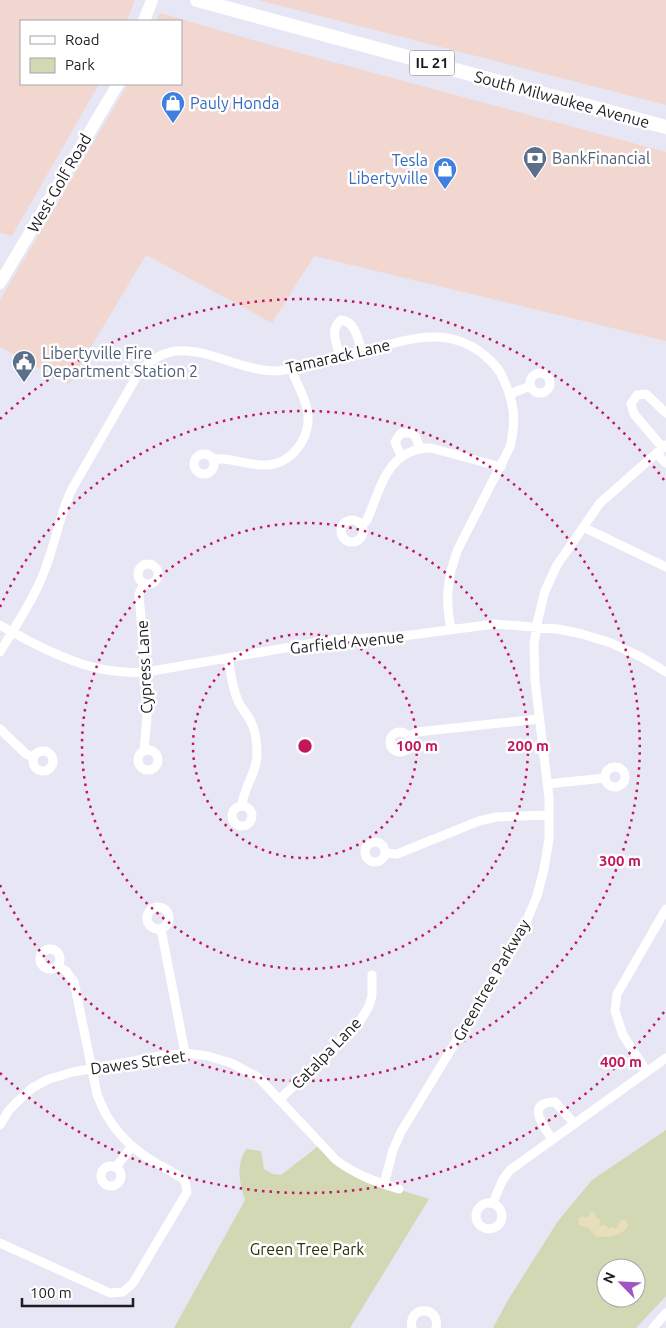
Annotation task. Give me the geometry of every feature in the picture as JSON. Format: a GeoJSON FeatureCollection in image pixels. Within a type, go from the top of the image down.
{"type":"FeatureCollection","features":[{"type":"Feature","properties":{"kind":"main road","name":"South Milwaukee Avenue"},"geometry":{"type":"LineString","coordinates":[[197,0],[666,127]]}},
{"type":"Feature","properties":{"kind":"street"},"geometry":{"type":"LineString","coordinates":[[144,20],[152,0]]}},
{"type":"Feature","properties":{"kind":"street","name":"West Golf Road"},"geometry":{"type":"LineString","coordinates":[[0,283],[117,85]]}},
{"type":"Feature","properties":{"kind":"street"},"geometry":{"type":"LineString","coordinates":[[340,357],[333,330],[341,320],[347,321],[353,326],[362,351]]}},
{"type":"Feature","properties":{"kind":"street","name":"Tamarack Lane"},"geometry":{"type":"LineString","coordinates":[[0,652],[33,597],[43,576],[65,503],[72,488],[138,374],[146,364],[164,352],[176,350],[190,351],[263,370],[275,371],[291,369],[416,337],[441,337],[467,344],[500,370],[514,405],[514,434],[510,447],[452,565],[447,590],[451,629]]}},
{"type":"Feature","properties":{"kind":"street"},"geometry":{"type":"LineString","coordinates":[[213,459],[224,458],[243,463],[265,465],[282,462],[293,454],[303,439],[308,422],[307,409],[291,369]]}},
{"type":"Feature","properties":{"kind":"street"},"geometry":{"type":"LineString","coordinates":[[510,394],[530,386]]}},
{"type":"Feature","properties":{"kind":"street"},"geometry":{"type":"LineString","coordinates":[[666,413],[646,394],[637,395],[631,404],[634,414],[662,449],[666,463]]}},
{"type":"Feature","properties":{"kind":"street"},"geometry":{"type":"LineString","coordinates":[[401,456],[395,442],[401,433],[412,433],[420,448]]}},
{"type":"Feature","properties":{"kind":"street"},"geometry":{"type":"LineString","coordinates":[[361,526],[367,520],[388,471],[401,456],[420,448],[431,448],[501,467]]}},
{"type":"Feature","properties":{"kind":"street","name":"Greentree Parkway"},"geometry":{"type":"LineString","coordinates":[[384,1184],[393,1150],[401,1132],[521,934],[529,916],[544,869],[549,839],[549,815],[535,681],[534,644],[545,591],[557,565],[600,503],[662,449]]}},
{"type":"Feature","properties":{"kind":"street"},"geometry":{"type":"LineString","coordinates":[[583,527],[666,567]]}},
{"type":"Feature","properties":{"kind":"street","name":"Cypress Lane"},"geometry":{"type":"LineString","coordinates":[[144,583],[139,594],[146,672],[147,716],[144,751]]}},
{"type":"Feature","properties":{"kind":"street","name":"Garfield Avenue"},"geometry":{"type":"LineString","coordinates":[[0,625],[50,652],[96,669],[125,674],[331,640],[403,636],[495,624],[558,629],[611,643],[641,657],[666,672]]}},
{"type":"Feature","properties":{"kind":"street"},"geometry":{"type":"LineString","coordinates":[[228,658],[233,688],[251,722],[257,755],[254,772],[242,800],[242,806]]}},
{"type":"Feature","properties":{"kind":"street"},"geometry":{"type":"LineString","coordinates":[[409,737],[417,732],[539,719]]}},
{"type":"Feature","properties":{"kind":"street"},"geometry":{"type":"LineString","coordinates":[[0,729],[26,754],[33,757]]}},
{"type":"Feature","properties":{"kind":"street"},"geometry":{"type":"LineString","coordinates":[[547,784],[605,778]]}},
{"type":"Feature","properties":{"kind":"street"},"geometry":{"type":"LineString","coordinates":[[386,853],[397,854],[496,817],[549,815]]}},
{"type":"Feature","properties":{"kind":"street"},"geometry":{"type":"LineString","coordinates":[[647,1072],[623,1035],[616,1011],[618,994],[666,909]]}},
{"type":"Feature","properties":{"kind":"street"},"geometry":{"type":"LineString","coordinates":[[161,929],[185,1053]]}},
{"type":"Feature","properties":{"kind":"street"},"geometry":{"type":"LineString","coordinates":[[0,1243],[110,1293],[118,1294],[128,1290],[133,1283],[187,1192],[185,1181],[132,1146],[119,1134],[103,1111],[97,1094],[74,982],[66,971],[58,966]]}},
{"type":"Feature","properties":{"kind":"street","name":"Catalpa Lane"},"geometry":{"type":"LineString","coordinates":[[279,1100],[359,1023],[369,1006],[372,996],[372,975]]}},
{"type":"Feature","properties":{"kind":"street","name":"Dawes Street"},"geometry":{"type":"LineString","coordinates":[[0,1125],[9,1110],[32,1088],[49,1079],[166,1055],[185,1053],[208,1056],[240,1067],[258,1077],[336,1160],[362,1176],[399,1189]]}},
{"type":"Feature","properties":{"kind":"street"},"geometry":{"type":"LineString","coordinates":[[493,1203],[502,1181],[510,1170],[666,1058]]}},
{"type":"Feature","properties":{"kind":"street"},"geometry":{"type":"LineString","coordinates":[[552,1139],[538,1118],[540,1106],[546,1102],[555,1102],[574,1123]]}},
{"type":"Feature","properties":{"kind":"street"},"geometry":{"type":"LineString","coordinates":[[116,1167],[132,1146]]}},
{"type":"Feature","properties":{"kind":"street"},"geometry":{"type":"LineString","coordinates":[[412,1328],[411,1320],[413,1316],[419,1311],[424,1310],[435,1316],[436,1328]]}},
{"type":"Feature","properties":{"kind":"street"},"geometry":{"type":"LineString","coordinates":[[653,1328],[666,1313]]}},
{"type":"Feature","properties":{"kind":"shaded area"},"geometry":{"type":"Polygon","coordinates":[[[0,0],[135,0],[127,20],[20,20],[20,85],[98,85],[12,236],[0,233],[0,0]]]}},
{"type":"Feature","properties":{"kind":"shaded area"},"geometry":{"type":"Polygon","coordinates":[[[258,0],[666,0],[666,105],[258,0]]]}},
{"type":"Feature","properties":{"kind":"shaded area"},"geometry":{"type":"Polygon","coordinates":[[[160,13],[270,45],[666,152],[666,341],[314,256],[272,323],[146,255],[69,384],[0,347],[0,300],[127,85],[182,85],[182,20],[156,20],[160,13]]]}},
{"type":"Feature","properties":{"kind":"green space"},"geometry":{"type":"Polygon","coordinates":[[[666,1130],[666,1296],[636,1328],[493,1328],[508,1300],[558,1221],[592,1180],[666,1130]]]}},
{"type":"Feature","properties":{"kind":"green space","name":"Green Tree Park"},"geometry":{"type":"Polygon","coordinates":[[[321,1144],[336,1160],[394,1188],[429,1199],[350,1328],[174,1328],[245,1200],[241,1187],[240,1168],[246,1149],[261,1151],[264,1169],[273,1174],[281,1175],[321,1144]]]}},
{"type":"Feature","properties":{"kind":"sand"},"geometry":{"type":"Polygon","coordinates":[[[592,1211],[600,1220],[599,1226],[605,1225],[608,1228],[616,1229],[621,1220],[625,1220],[628,1225],[619,1234],[596,1237],[588,1228],[578,1225],[579,1218],[582,1216],[587,1218],[592,1211]]]}},
{"type":"Feature","properties":{"kind":"place","name":"Pauly Honda"},"geometry":{"type":"Point","coordinates":[173,124]}},
{"type":"Feature","properties":{"kind":"place","name":"BankFinancial"},"geometry":{"type":"Point","coordinates":[535,179]}},
{"type":"Feature","properties":{"kind":"place","name":"Tesla Libertyville"},"geometry":{"type":"Point","coordinates":[445,190]}},
{"type":"Feature","properties":{"kind":"place","name":"Libertyville Fire Department Station 2"},"geometry":{"type":"Point","coordinates":[24,383]}}]}
